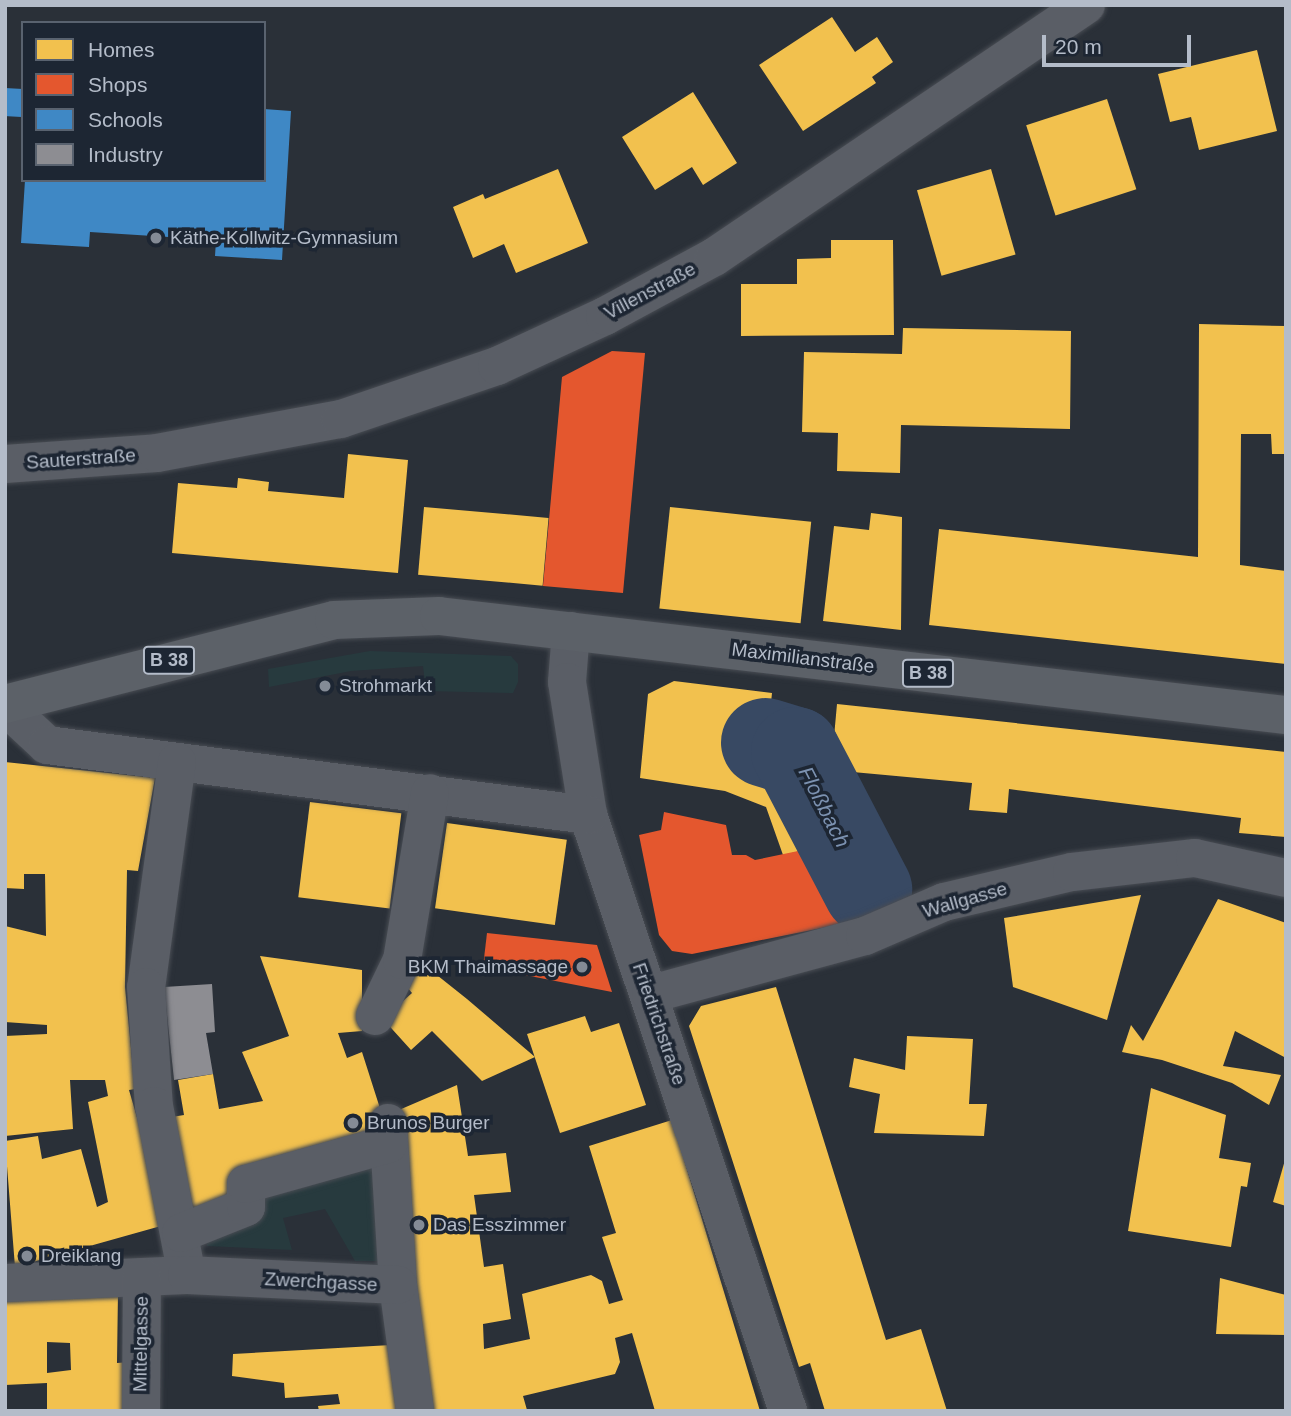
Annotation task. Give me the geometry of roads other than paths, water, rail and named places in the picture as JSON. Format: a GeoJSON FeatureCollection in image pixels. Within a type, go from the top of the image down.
{"type":"FeatureCollection","features":[{"type":"Feature","properties":{"kind":"main road","name":"B 38"},"geometry":{"type":"LineString","coordinates":[[5,705],[334,620],[439,616],[570,631]]}},
{"type":"Feature","properties":{"kind":"main road","name":"Maximilianstraße"},"geometry":{"type":"LineString","coordinates":[[570,631],[1286,715]]}},
{"type":"Feature","properties":{"kind":"street","name":"Villenstraße"},"geometry":{"type":"LineString","coordinates":[[157,453],[341,419],[497,366],[605,316],[714,257],[791,208],[1086,5]]}},
{"type":"Feature","properties":{"kind":"street","name":"Sauterstraße"},"geometry":{"type":"LineString","coordinates":[[5,464],[157,453]]}},
{"type":"Feature","properties":{"kind":"street","name":"Friedrichstraße"},"geometry":{"type":"LineString","coordinates":[[570,631],[567,682],[588,815],[614,902],[651,994],[788,1411]]}},
{"type":"Feature","properties":{"kind":"street"},"geometry":{"type":"LineString","coordinates":[[5,705],[47,745],[588,815]]}},
{"type":"Feature","properties":{"kind":"street"},"geometry":{"type":"LineString","coordinates":[[177,762],[146,986],[154,1106],[181,1233],[187,1275]]}},
{"type":"Feature","properties":{"kind":"street"},"geometry":{"type":"LineString","coordinates":[[375,1016],[402,960],[430,793]]}},
{"type":"Feature","properties":{"kind":"street","name":"Wallgasse"},"geometry":{"type":"LineString","coordinates":[[651,994],[864,936],[944,902],[1072,872],[1195,858],[1286,878]]}},
{"type":"Feature","properties":{"kind":"street","name":"Zwerchgasse"},"geometry":{"type":"LineString","coordinates":[[5,1283],[187,1275],[398,1285],[388,1133],[246,1184],[246,1207],[181,1233]]}},
{"type":"Feature","properties":{"kind":"street","name":"Mittelgasse"},"geometry":{"type":"LineString","coordinates":[[141,1411],[142,1277]]}},
{"type":"Feature","properties":{"kind":"street"},"geometry":{"type":"LineString","coordinates":[[398,1285],[415,1411]]}},
{"type":"Feature","properties":{"kind":"waterway","name":"Floßbach"},"geometry":{"type":"LineString","coordinates":[[765,742],[795,751],[867,889]]}},
{"type":"Feature","properties":{"kind":"waterway"},"geometry":{"type":"LineString","coordinates":[[828,838],[842,841]]}},
{"type":"Feature","properties":{"kind":"place","name":"Käthe-Kollwitz-Gymnasium"},"geometry":{"type":"Point","coordinates":[156,238]}},
{"type":"Feature","properties":{"kind":"place","name":"Strohmarkt"},"geometry":{"type":"Point","coordinates":[325,686]}},
{"type":"Feature","properties":{"kind":"place","name":"BKM Thaimassage"},"geometry":{"type":"Point","coordinates":[582,967]}},
{"type":"Feature","properties":{"kind":"place","name":"Brunos Burger"},"geometry":{"type":"Point","coordinates":[353,1123]}},
{"type":"Feature","properties":{"kind":"place","name":"Das Esszimmer"},"geometry":{"type":"Point","coordinates":[419,1225]}},
{"type":"Feature","properties":{"kind":"place","name":"Dreiklang"},"geometry":{"type":"Point","coordinates":[27,1256]}}]}
